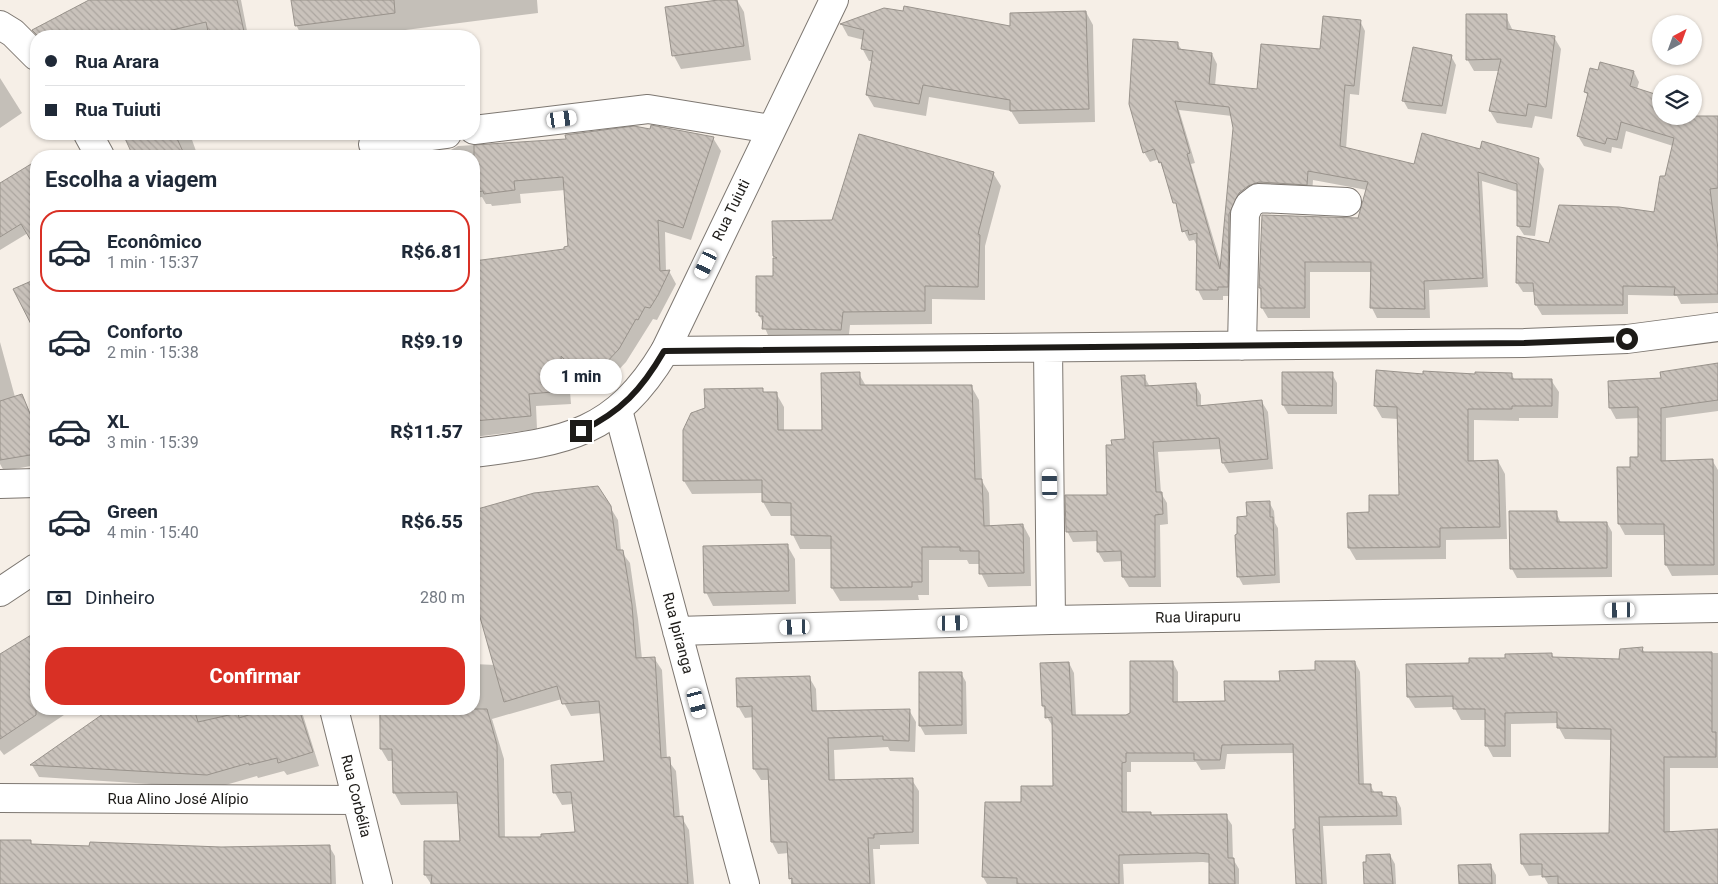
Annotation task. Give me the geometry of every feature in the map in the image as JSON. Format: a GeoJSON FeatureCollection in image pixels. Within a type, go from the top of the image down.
{"type":"FeatureCollection","features":[{"type":"Feature","properties":{"kind":"street","name":"Rua Tuiuti"},"geometry":{"type":"LineString","coordinates":[[480,452],[535,445],[568,437],[618,410],[636,393],[664,351],[834,0]]}},
{"type":"Feature","properties":{"kind":"street"},"geometry":{"type":"LineString","coordinates":[[0,25],[13,33],[30,50]]}},
{"type":"Feature","properties":{"kind":"street"},"geometry":{"type":"LineString","coordinates":[[480,129],[648,109],[771,129]]}},
{"type":"Feature","properties":{"kind":"street"},"geometry":{"type":"LineString","coordinates":[[372,144],[402,140]]}},
{"type":"Feature","properties":{"kind":"street"},"geometry":{"type":"LineString","coordinates":[[1242,346],[1245,214],[1249,205],[1258,198],[1347,202]]}},
{"type":"Feature","properties":{"kind":"street"},"geometry":{"type":"LineString","coordinates":[[664,351],[1570,342],[1670,335],[1718,327]]}},
{"type":"Feature","properties":{"kind":"street"},"geometry":{"type":"LineString","coordinates":[[1048,348],[1051,620]]}},
{"type":"Feature","properties":{"kind":"street","name":"Rua Ipiranga"},"geometry":{"type":"LineString","coordinates":[[618,410],[745,884]]}},
{"type":"Feature","properties":{"kind":"street"},"geometry":{"type":"LineString","coordinates":[[0,484],[30,483]]}},
{"type":"Feature","properties":{"kind":"street"},"geometry":{"type":"LineString","coordinates":[[0,592],[30,572]]}},
{"type":"Feature","properties":{"kind":"street","name":"Rua Uirapuru"},"geometry":{"type":"LineString","coordinates":[[677,631],[1051,620],[1718,608]]}},
{"type":"Feature","properties":{"kind":"street","name":"Rua Corbélia"},"geometry":{"type":"LineString","coordinates":[[336,715],[378,884]]}},
{"type":"Feature","properties":{"kind":"street","name":"Rua Alino José Alípio"},"geometry":{"type":"LineString","coordinates":[[0,798],[357,800]]}},
{"type":"Feature","properties":{"kind":"building"},"geometry":{"type":"Polygon","coordinates":[[[89,0],[237,0],[244,30],[208,30],[206,22],[172,30],[32,30],[89,0]]]}},
{"type":"Feature","properties":{"kind":"building"},"geometry":{"type":"Polygon","coordinates":[[[291,0],[394,0],[395,13],[295,26],[291,0]]]}},
{"type":"Feature","properties":{"kind":"building"},"geometry":{"type":"Polygon","coordinates":[[[718,0],[737,0],[744,46],[672,56],[665,7],[718,0]]]}},
{"type":"Feature","properties":{"kind":"building"},"geometry":{"type":"Polygon","coordinates":[[[904,6],[1010,26],[1010,13],[1086,11],[1089,109],[1010,111],[1010,100],[923,85],[919,104],[866,95],[873,51],[861,49],[864,30],[840,24],[884,8],[903,11],[904,6]]]}},
{"type":"Feature","properties":{"kind":"building"},"geometry":{"type":"Polygon","coordinates":[[[1466,14],[1507,14],[1507,29],[1555,36],[1546,107],[1528,104],[1526,116],[1489,111],[1501,59],[1466,60],[1466,14]]]}},
{"type":"Feature","properties":{"kind":"building"},"geometry":{"type":"Polygon","coordinates":[[[1323,16],[1361,20],[1354,86],[1345,85],[1340,146],[1414,164],[1422,133],[1480,149],[1482,141],[1539,158],[1530,227],[1517,226],[1517,184],[1478,172],[1483,278],[1424,281],[1425,309],[1370,308],[1371,262],[1305,262],[1305,308],[1261,308],[1261,288],[1259,288],[1262,215],[1358,218],[1368,182],[1308,171],[1307,185],[1259,182],[1248,186],[1239,193],[1229,214],[1228,287],[1218,287],[1218,290],[1196,290],[1197,233],[1189,235],[1188,230],[1182,232],[1176,203],[1173,203],[1161,162],[1159,163],[1154,149],[1143,153],[1129,104],[1133,39],[1178,42],[1178,49],[1212,53],[1209,84],[1257,89],[1261,44],[1320,49],[1323,16]],[[1175,101],[1190,153],[1187,154],[1220,269],[1233,128],[1229,107],[1175,101]]]}},
{"type":"Feature","properties":{"kind":"building"},"geometry":{"type":"Polygon","coordinates":[[[1413,47],[1452,55],[1442,106],[1402,101],[1413,47]]]}},
{"type":"Feature","properties":{"kind":"building"},"geometry":{"type":"Polygon","coordinates":[[[1600,62],[1634,71],[1630,86],[1652,93],[1652,125],[1702,125],[1702,116],[1718,116],[1718,188],[1710,189],[1718,249],[1718,294],[1674,295],[1675,287],[1623,286],[1623,305],[1535,305],[1533,283],[1516,283],[1517,236],[1549,243],[1559,205],[1619,207],[1654,212],[1660,176],[1665,176],[1674,138],[1621,122],[1617,140],[1607,138],[1605,144],[1577,136],[1588,93],[1584,92],[1590,68],[1598,70],[1600,62]]]}},
{"type":"Feature","properties":{"kind":"building"},"geometry":{"type":"Polygon","coordinates":[[[651,125],[714,137],[683,228],[658,220],[660,271],[670,270],[658,295],[650,308],[645,307],[638,320],[636,319],[619,349],[588,382],[561,356],[564,391],[529,394],[531,416],[480,420],[480,260],[564,249],[564,247],[568,246],[563,177],[514,181],[515,190],[484,194],[483,191],[480,192],[480,150],[474,150],[474,145],[566,139],[565,135],[634,126],[650,129],[651,125]]]}},
{"type":"Feature","properties":{"kind":"building"},"geometry":{"type":"Polygon","coordinates":[[[859,134],[994,172],[978,234],[980,235],[978,287],[925,286],[925,311],[843,312],[841,330],[762,329],[763,316],[759,316],[759,312],[756,312],[756,276],[773,276],[773,258],[777,258],[773,256],[772,221],[832,220],[859,134]]]}},
{"type":"Feature","properties":{"kind":"building"},"geometry":{"type":"Polygon","coordinates":[[[126,140],[178,140],[182,150],[130,150],[126,140]]]}},
{"type":"Feature","properties":{"kind":"building"},"geometry":{"type":"Polygon","coordinates":[[[30,165],[30,239],[21,224],[0,237],[0,183],[30,165]]]}},
{"type":"Feature","properties":{"kind":"building"},"geometry":{"type":"Polygon","coordinates":[[[30,282],[30,322],[13,289],[30,282]]]}},
{"type":"Feature","properties":{"kind":"building"},"geometry":{"type":"Polygon","coordinates":[[[1718,363],[1718,400],[1661,408],[1661,461],[1713,459],[1714,565],[1665,565],[1664,524],[1618,524],[1617,467],[1630,467],[1630,457],[1638,457],[1638,407],[1609,408],[1608,381],[1661,378],[1660,372],[1718,363]]]}},
{"type":"Feature","properties":{"kind":"building"},"geometry":{"type":"Polygon","coordinates":[[[1376,370],[1423,374],[1423,371],[1475,374],[1475,372],[1512,373],[1512,379],[1552,379],[1552,406],[1512,406],[1512,409],[1468,409],[1468,461],[1498,460],[1500,527],[1440,528],[1440,547],[1348,548],[1347,513],[1369,512],[1369,495],[1399,495],[1397,407],[1374,406],[1376,370]]]}},
{"type":"Feature","properties":{"kind":"building"},"geometry":{"type":"Polygon","coordinates":[[[860,372],[860,385],[972,385],[975,479],[982,479],[984,526],[1023,524],[1024,573],[979,574],[979,551],[960,551],[960,547],[922,547],[922,582],[912,582],[912,587],[831,588],[831,536],[791,535],[791,503],[762,502],[762,480],[683,481],[683,430],[691,413],[705,408],[704,389],[763,388],[763,392],[777,392],[778,430],[822,430],[821,373],[860,372]]]}},
{"type":"Feature","properties":{"kind":"building"},"geometry":{"type":"Polygon","coordinates":[[[1282,372],[1333,372],[1332,406],[1282,405],[1282,372]]]}},
{"type":"Feature","properties":{"kind":"building"},"geometry":{"type":"Polygon","coordinates":[[[1145,375],[1145,386],[1196,383],[1197,406],[1262,400],[1268,459],[1222,463],[1219,438],[1153,442],[1156,492],[1162,492],[1163,514],[1155,515],[1155,577],[1122,577],[1121,551],[1097,552],[1097,531],[1066,532],[1065,495],[1107,495],[1106,445],[1112,445],[1111,440],[1125,439],[1121,376],[1145,375]]]}},
{"type":"Feature","properties":{"kind":"building"},"geometry":{"type":"Polygon","coordinates":[[[22,394],[30,414],[30,455],[0,460],[0,401],[22,394]]]}},
{"type":"Feature","properties":{"kind":"building"},"geometry":{"type":"Polygon","coordinates":[[[598,486],[611,506],[617,550],[623,550],[632,605],[636,658],[655,657],[661,758],[670,757],[674,817],[683,816],[688,884],[431,884],[432,875],[424,875],[424,841],[460,841],[457,792],[393,793],[392,749],[380,749],[380,715],[480,715],[480,709],[487,709],[497,745],[499,837],[541,837],[541,834],[575,832],[571,792],[553,793],[551,765],[604,761],[599,701],[562,704],[557,686],[504,702],[480,617],[480,508],[534,493],[598,486]]]}},
{"type":"Feature","properties":{"kind":"building"},"geometry":{"type":"Polygon","coordinates":[[[1270,501],[1270,517],[1273,517],[1275,575],[1237,577],[1235,535],[1237,534],[1237,517],[1247,516],[1246,502],[1270,501]]]}},
{"type":"Feature","properties":{"kind":"building"},"geometry":{"type":"Polygon","coordinates":[[[1509,511],[1557,511],[1557,522],[1607,522],[1607,568],[1510,569],[1509,511]]]}},
{"type":"Feature","properties":{"kind":"building"},"geometry":{"type":"Polygon","coordinates":[[[788,544],[789,591],[704,593],[703,546],[788,544]]]}},
{"type":"Feature","properties":{"kind":"building"},"geometry":{"type":"Polygon","coordinates":[[[30,636],[30,715],[36,715],[0,739],[0,654],[30,636]]]}},
{"type":"Feature","properties":{"kind":"building"},"geometry":{"type":"Polygon","coordinates":[[[1643,647],[1642,652],[1712,652],[1712,732],[1716,732],[1716,757],[1664,757],[1664,832],[1718,829],[1718,884],[1558,884],[1558,876],[1542,877],[1542,864],[1521,864],[1520,834],[1609,833],[1611,729],[1557,728],[1557,712],[1505,713],[1505,746],[1485,746],[1485,709],[1453,709],[1453,696],[1407,697],[1406,664],[1469,663],[1469,658],[1505,658],[1505,654],[1552,653],[1552,657],[1619,659],[1620,649],[1643,647]]]}},
{"type":"Feature","properties":{"kind":"building"},"geometry":{"type":"Polygon","coordinates":[[[1130,661],[1173,661],[1173,702],[1225,701],[1224,681],[1280,681],[1279,671],[1315,670],[1315,661],[1355,661],[1359,784],[1371,784],[1371,792],[1382,792],[1382,796],[1396,797],[1397,816],[1319,817],[1322,884],[1296,884],[1293,829],[1295,829],[1293,744],[1222,745],[1220,760],[1194,760],[1194,753],[1126,753],[1126,762],[1122,763],[1122,812],[1151,812],[1151,815],[1227,814],[1228,858],[1234,858],[1235,884],[1209,884],[1209,854],[1197,853],[1119,855],[1119,884],[1017,884],[1017,878],[982,877],[985,802],[1021,802],[1021,786],[1053,786],[1052,717],[1045,718],[1045,706],[1042,706],[1040,663],[1069,662],[1072,715],[1126,715],[1130,713],[1130,661]]]}},
{"type":"Feature","properties":{"kind":"building"},"geometry":{"type":"Polygon","coordinates":[[[919,672],[962,672],[962,725],[919,726],[919,672]]]}},
{"type":"Feature","properties":{"kind":"building"},"geometry":{"type":"Polygon","coordinates":[[[810,676],[812,711],[910,709],[909,741],[883,740],[883,736],[828,738],[829,780],[913,778],[913,832],[874,834],[874,838],[868,838],[870,884],[792,884],[792,878],[789,879],[787,842],[771,842],[768,769],[753,769],[752,706],[737,707],[736,678],[810,676]]]}},
{"type":"Feature","properties":{"kind":"building"},"geometry":{"type":"Polygon","coordinates":[[[101,715],[196,715],[198,722],[229,715],[238,715],[239,718],[249,715],[301,715],[313,752],[278,763],[277,758],[249,765],[249,763],[207,775],[30,765],[101,715]]]}},
{"type":"Feature","properties":{"kind":"building"},"geometry":{"type":"Polygon","coordinates":[[[0,840],[31,840],[31,844],[89,846],[90,842],[221,847],[330,845],[331,884],[0,884],[0,840]]]}},
{"type":"Feature","properties":{"kind":"building"},"geometry":{"type":"Polygon","coordinates":[[[1390,854],[1393,884],[1364,884],[1363,862],[1366,862],[1366,855],[1390,854]]]}},
{"type":"Feature","properties":{"kind":"building"},"geometry":{"type":"Polygon","coordinates":[[[1491,864],[1492,884],[1459,884],[1458,865],[1491,864]]]}},
{"type":"Feature","properties":{"kind":"route"},"geometry":{"type":"LineString","coordinates":[[581,431],[593,426],[618,410],[636,393],[654,369],[664,351],[1524,343],[1627,339]]}}]}
